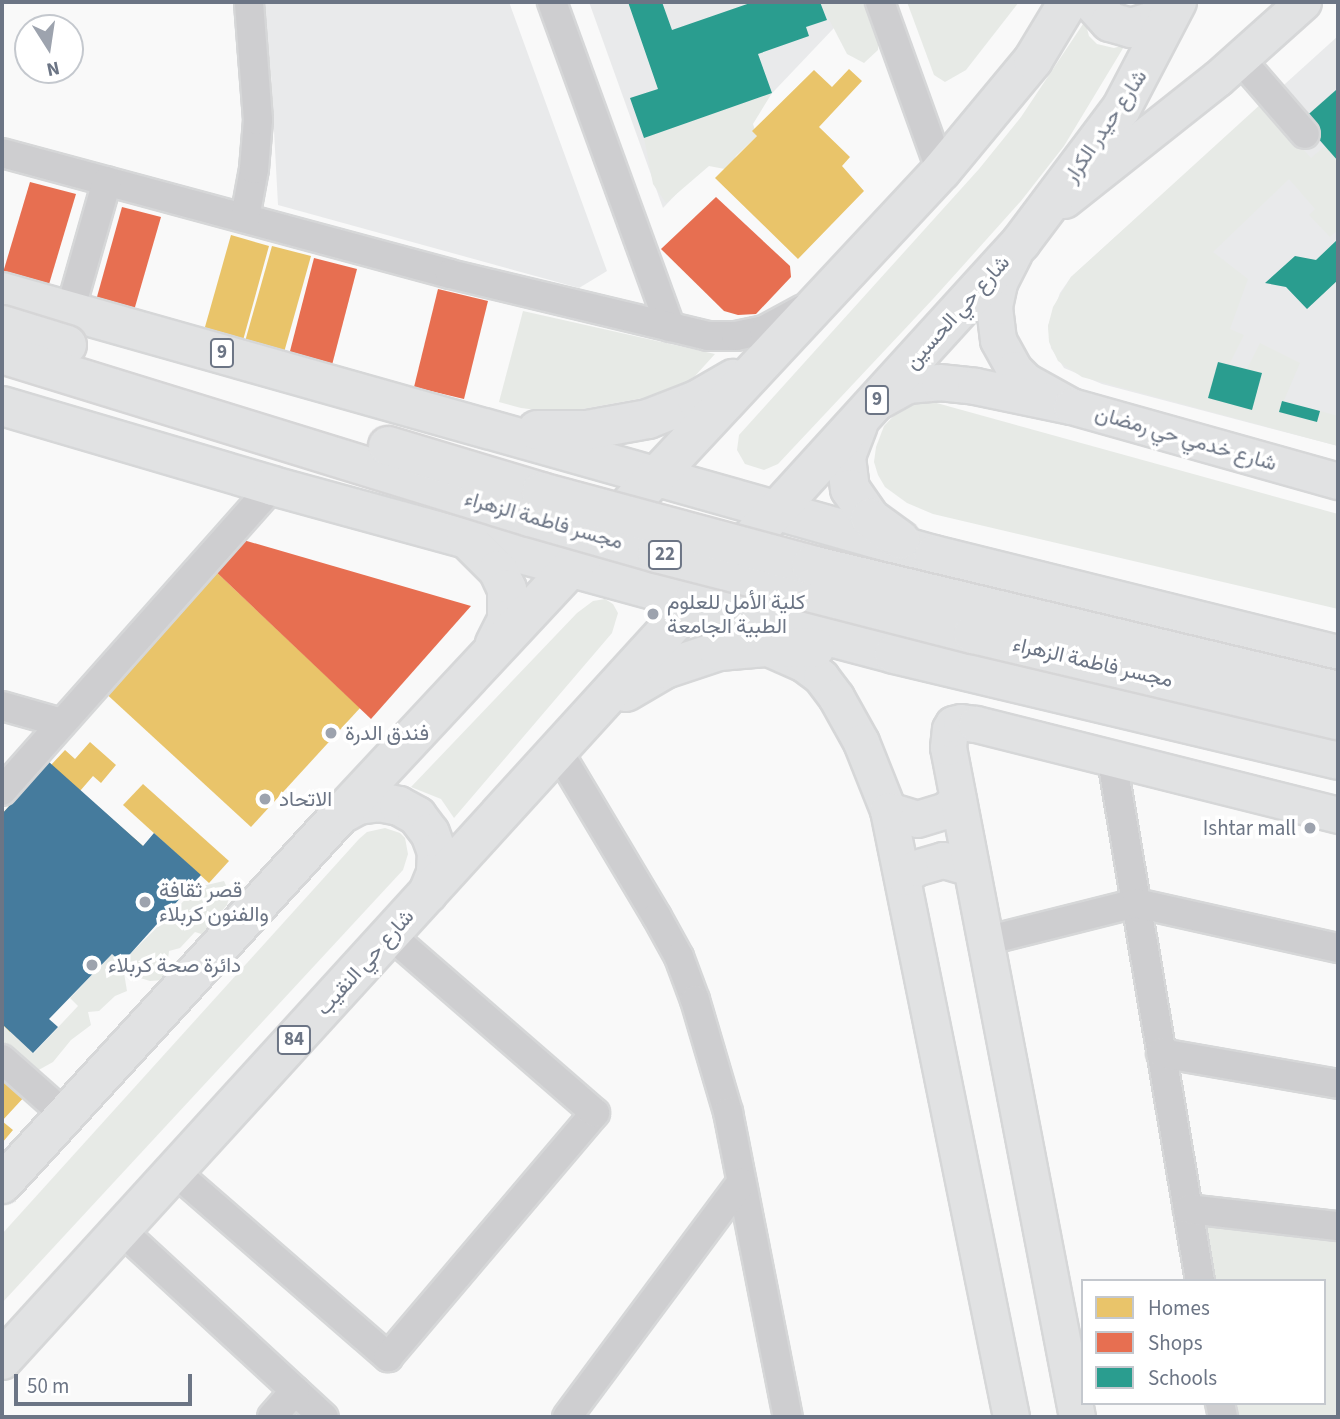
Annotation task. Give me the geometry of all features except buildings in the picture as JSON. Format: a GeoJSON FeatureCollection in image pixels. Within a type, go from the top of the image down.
{"type":"FeatureCollection","features":[{"type":"Feature","properties":{"kind":"highway","name":"9"},"geometry":{"type":"LineString","coordinates":[[571,568],[941,171],[1033,60],[1068,2]]}},
{"type":"Feature","properties":{"kind":"highway"},"geometry":{"type":"LineString","coordinates":[[1092,2],[1110,22],[1132,28],[1144,27],[1159,19],[1175,2]]}},
{"type":"Feature","properties":{"kind":"highway","name":"شارع حيدر الكرار"},"geometry":{"type":"LineString","coordinates":[[1021,242],[1121,109],[1175,2]]}},
{"type":"Feature","properties":{"kind":"highway","name":"شارع حي الحسين"},"geometry":{"type":"LineString","coordinates":[[587,720],[1021,242]]}},
{"type":"Feature","properties":{"kind":"highway","name":"9"},"geometry":{"type":"LineString","coordinates":[[2,292],[443,415],[546,430],[587,430],[626,424],[697,400],[732,380],[774,349]]}},
{"type":"Feature","properties":{"kind":"highway","name":"مجسر فاطمة الزهراء"},"geometry":{"type":"LineString","coordinates":[[2,326],[554,496],[983,608],[1338,691]]}},
{"type":"Feature","properties":{"kind":"highway","name":"مجسر فاطمة الزهراء"},"geometry":{"type":"LineString","coordinates":[[2,354],[530,517],[631,545],[973,634],[1338,720]]}},
{"type":"Feature","properties":{"kind":"highway"},"geometry":{"type":"LineString","coordinates":[[869,408],[849,441],[846,465],[850,489],[870,518],[884,529],[910,546],[934,555]]}},
{"type":"Feature","properties":{"kind":"highway"},"geometry":{"type":"LineString","coordinates":[[9,411],[571,568],[894,654],[1338,760]]}},
{"type":"Feature","properties":{"kind":"highway"},"geometry":{"type":"LineString","coordinates":[[443,415],[934,555],[1338,655]]}},
{"type":"Feature","properties":{"kind":"highway"},"geometry":{"type":"LineString","coordinates":[[413,524],[441,526],[454,520],[474,499],[480,485],[480,456],[475,443],[456,421],[443,415]]}},
{"type":"Feature","properties":{"kind":"highway"},"geometry":{"type":"LineString","coordinates":[[466,538],[498,570],[508,595],[507,620],[488,657]]}},
{"type":"Feature","properties":{"kind":"highway"},"geometry":{"type":"LineString","coordinates":[[894,654],[872,645],[856,628],[849,605],[854,583],[868,564],[889,553],[934,555]]}},
{"type":"Feature","properties":{"kind":"highway"},"geometry":{"type":"LineString","coordinates":[[2,1184],[571,568]]}},
{"type":"Feature","properties":{"kind":"highway"},"geometry":{"type":"LineString","coordinates":[[587,720],[638,683],[678,663],[719,651],[766,647],[894,654]]}},
{"type":"Feature","properties":{"kind":"highway","name":"شارع حي النقيب"},"geometry":{"type":"LineString","coordinates":[[2,1360],[587,720]]}},
{"type":"Feature","properties":{"kind":"highway"},"geometry":{"type":"LineString","coordinates":[[340,815],[358,805],[379,802],[399,806],[417,817],[430,833],[437,852],[436,873],[428,892]]}},
{"type":"Feature","properties":{"kind":"main road","name":"شارع حي الحسين"},"geometry":{"type":"LineString","coordinates":[[1021,242],[1093,175],[1240,60],[1303,2]]}},
{"type":"Feature","properties":{"kind":"main road"},"geometry":{"type":"LineString","coordinates":[[1021,242],[999,283],[994,307],[998,340],[1020,375],[1070,406]]}},
{"type":"Feature","properties":{"kind":"main road"},"geometry":{"type":"LineString","coordinates":[[869,408],[893,390],[907,385],[939,382],[1070,406]]}},
{"type":"Feature","properties":{"kind":"main road","name":"شارع خدمي حي رمضان"},"geometry":{"type":"LineString","coordinates":[[1070,406],[1301,470]]}},
{"type":"Feature","properties":{"kind":"main road"},"geometry":{"type":"LineString","coordinates":[[1301,470],[1338,474]]}},
{"type":"Feature","properties":{"kind":"main road"},"geometry":{"type":"LineString","coordinates":[[1301,470],[1338,481]]}},
{"type":"Feature","properties":{"kind":"main road"},"geometry":{"type":"LineString","coordinates":[[766,647],[804,664],[821,677],[836,697],[861,742],[888,810],[904,877],[1011,1417]]}},
{"type":"Feature","properties":{"kind":"main road"},"geometry":{"type":"LineString","coordinates":[[1077,1417],[947,736],[953,724],[976,724],[1338,815]]}},
{"type":"Feature","properties":{"kind":"main road"},"geometry":{"type":"LineString","coordinates":[[888,810],[917,820],[939,813],[958,799]]}},
{"type":"Feature","properties":{"kind":"main road"},"geometry":{"type":"LineString","coordinates":[[904,877],[915,867],[943,860],[971,868]]}},
{"type":"Feature","properties":{"kind":"street"},"geometry":{"type":"LineString","coordinates":[[245,218],[254,169],[258,120],[249,2]]}},
{"type":"Feature","properties":{"kind":"street"},"geometry":{"type":"LineString","coordinates":[[552,2],[670,327]]}},
{"type":"Feature","properties":{"kind":"street"},"geometry":{"type":"LineString","coordinates":[[880,2],[941,171]]}},
{"type":"Feature","properties":{"kind":"street"},"geometry":{"type":"LineString","coordinates":[[1240,60],[1305,134]]}},
{"type":"Feature","properties":{"kind":"street"},"geometry":{"type":"LineString","coordinates":[[2,153],[450,274],[721,337],[751,333],[775,325],[825,295]]}},
{"type":"Feature","properties":{"kind":"street"},"geometry":{"type":"LineString","coordinates":[[70,311],[107,181]]}},
{"type":"Feature","properties":{"kind":"street"},"geometry":{"type":"LineString","coordinates":[[2,791],[273,486]]}},
{"type":"Feature","properties":{"kind":"street"},"geometry":{"type":"LineString","coordinates":[[2,706],[62,723]]}},
{"type":"Feature","properties":{"kind":"street"},"geometry":{"type":"LineString","coordinates":[[558,751],[679,957],[712,1053],[788,1417]]}},
{"type":"Feature","properties":{"kind":"street"},"geometry":{"type":"LineString","coordinates":[[1112,760],[1200,1279]]}},
{"type":"Feature","properties":{"kind":"street"},"geometry":{"type":"LineString","coordinates":[[985,941],[1136,903],[1338,948]]}},
{"type":"Feature","properties":{"kind":"street"},"geometry":{"type":"LineString","coordinates":[[174,1171],[388,1357],[595,1112],[390,934]]}},
{"type":"Feature","properties":{"kind":"street"},"geometry":{"type":"LineString","coordinates":[[1161,1053],[1338,1084]]}},
{"type":"Feature","properties":{"kind":"street"},"geometry":{"type":"LineString","coordinates":[[2,1059],[65,1115]]}},
{"type":"Feature","properties":{"kind":"street"},"geometry":{"type":"LineString","coordinates":[[567,1417],[741,1183]]}},
{"type":"Feature","properties":{"kind":"street"},"geometry":{"type":"LineString","coordinates":[[1188,1209],[1338,1226]]}},
{"type":"Feature","properties":{"kind":"street"},"geometry":{"type":"LineString","coordinates":[[121,1230],[324,1417]]}},
{"type":"Feature","properties":{"kind":"street"},"geometry":{"type":"LineString","coordinates":[[272,1417],[295,1391]]}},
{"type":"Feature","properties":{"kind":"shaded area"},"geometry":{"type":"Polygon","coordinates":[[[263,2],[509,2],[607,271],[579,288],[278,205],[271,75],[263,2]]]}},
{"type":"Feature","properties":{"kind":"shaded area"},"geometry":{"type":"Polygon","coordinates":[[[589,2],[849,2],[852,9],[663,208],[589,2]]]}},
{"type":"Feature","properties":{"kind":"shaded area"},"geometry":{"type":"Polygon","coordinates":[[[820,2],[864,2],[879,36],[878,50],[864,63],[847,54],[820,2]]]}},
{"type":"Feature","properties":{"kind":"shaded area"},"geometry":{"type":"Polygon","coordinates":[[[907,2],[1019,2],[966,70],[945,82],[934,75],[907,2]]]}},
{"type":"Feature","properties":{"kind":"shaded area"},"geometry":{"type":"Polygon","coordinates":[[[1085,21],[1089,36],[1097,44],[1114,48],[1125,45],[1064,146],[1021,201],[933,299],[778,464],[764,470],[745,464],[737,450],[739,435],[979,169],[1021,117],[1085,21]]]}},
{"type":"Feature","properties":{"kind":"shaded area"},"geometry":{"type":"Polygon","coordinates":[[[1338,36],[1338,446],[1102,384],[1064,368],[1051,348],[1048,326],[1060,293],[1071,277],[1338,36]]]}},
{"type":"Feature","properties":{"kind":"shaded area"},"geometry":{"type":"Polygon","coordinates":[[[772,93],[753,124],[757,136],[736,156],[730,170],[709,166],[666,203],[653,184],[644,138],[772,93]]]}},
{"type":"Feature","properties":{"kind":"shaded area"},"geometry":{"type":"Polygon","coordinates":[[[1262,103],[1311,158],[1325,146],[1338,161],[1338,230],[1330,237],[1309,215],[1315,209],[1289,179],[1213,252],[1248,279],[1230,329],[1244,335],[1229,365],[1218,362],[1209,398],[1252,409],[1262,374],[1247,369],[1260,343],[1300,363],[1279,412],[1316,421],[1320,411],[1338,416],[1338,446],[1082,377],[1058,361],[1049,342],[1048,326],[1053,307],[1071,277],[1262,103]]]}},
{"type":"Feature","properties":{"kind":"shaded area"},"geometry":{"type":"Polygon","coordinates":[[[523,311],[715,354],[695,376],[680,386],[649,397],[583,409],[545,411],[521,408],[499,402],[523,311]]]}},
{"type":"Feature","properties":{"kind":"shaded area"},"geometry":{"type":"Polygon","coordinates":[[[919,401],[933,402],[1338,514],[1338,609],[933,514],[907,503],[885,487],[878,475],[874,462],[876,447],[884,426],[903,406],[919,401]]]}},
{"type":"Feature","properties":{"kind":"shaded area"},"geometry":{"type":"Polygon","coordinates":[[[605,599],[613,604],[618,613],[612,633],[454,818],[441,799],[411,787],[577,613],[593,601],[605,599]]]}},
{"type":"Feature","properties":{"kind":"shaded area"},"geometry":{"type":"Polygon","coordinates":[[[385,828],[400,833],[405,838],[408,854],[403,870],[2,1303],[2,1234],[359,839],[367,832],[385,828]]]}},
{"type":"Feature","properties":{"kind":"shaded area"},"geometry":{"type":"Polygon","coordinates":[[[224,881],[230,894],[227,905],[213,921],[208,936],[195,932],[180,948],[169,951],[168,959],[163,965],[170,974],[164,980],[150,981],[124,973],[127,991],[115,996],[99,1011],[88,1012],[91,1025],[71,1040],[53,1062],[35,1072],[2,1052],[2,1024],[34,1053],[78,1006],[70,998],[112,954],[122,962],[198,887],[224,881]]]}},
{"type":"Feature","properties":{"kind":"shaded area"},"geometry":{"type":"Polygon","coordinates":[[[1205,1224],[1338,1241],[1338,1417],[1236,1417],[1234,1405],[1326,1405],[1326,1279],[1214,1279],[1205,1224]]]}},
{"type":"Feature","properties":{"kind":"place","name":"كلية الأمل للعلوم الطبية الجامعة"},"geometry":{"type":"Point","coordinates":[653,614]}},
{"type":"Feature","properties":{"kind":"place","name":"فندق الدرة"},"geometry":{"type":"Point","coordinates":[331,733]}},
{"type":"Feature","properties":{"kind":"place","name":"الاتحاد"},"geometry":{"type":"Point","coordinates":[265,799]}},
{"type":"Feature","properties":{"kind":"place","name":"Ishtar mall"},"geometry":{"type":"Point","coordinates":[1310,828]}},
{"type":"Feature","properties":{"kind":"place","name":"قصر ثقافة والفنون كربلاء"},"geometry":{"type":"Point","coordinates":[145,902]}},
{"type":"Feature","properties":{"kind":"place","name":"دائرة صحة كربلاء"},"geometry":{"type":"Point","coordinates":[92,965]}}]}
